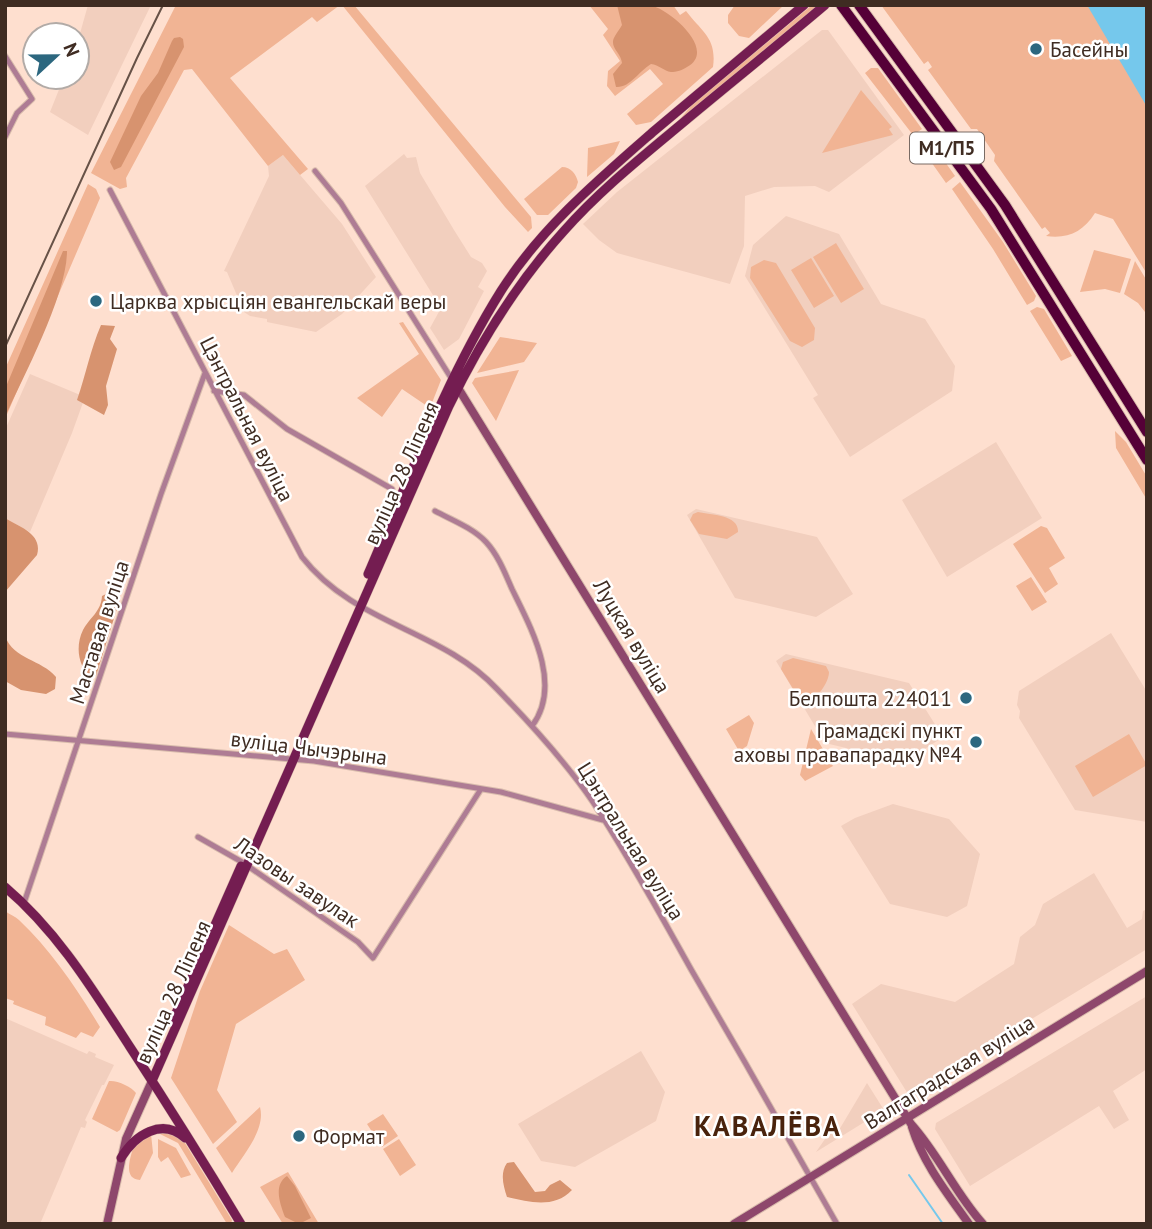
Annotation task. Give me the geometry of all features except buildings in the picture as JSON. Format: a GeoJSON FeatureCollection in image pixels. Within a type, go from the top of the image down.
{"type":"FeatureCollection","features":[{"type":"Feature","properties":{"kind":"highway","name":"М1/П5"},"geometry":{"type":"LineString","coordinates":[[841,5],[991,209],[1147,460]]}},
{"type":"Feature","properties":{"kind":"highway","name":"М1/П5"},"geometry":{"type":"LineString","coordinates":[[859,5],[1005,205],[1147,432]]}},
{"type":"Feature","properties":{"kind":"highway"},"geometry":{"type":"LineString","coordinates":[[1074,341],[1086,333]]}},
{"type":"Feature","properties":{"kind":"highway"},"geometry":{"type":"LineString","coordinates":[[1087,362],[1099,355]]}},
{"type":"Feature","properties":{"kind":"main road","name":"вуліца 28 Ліпеня"},"geometry":{"type":"LineString","coordinates":[[152,1080],[163,1044],[488,313],[512,275],[554,225],[598,180],[804,5]]}},
{"type":"Feature","properties":{"kind":"main road","name":"вуліца 28 Ліпеня"},"geometry":{"type":"LineString","coordinates":[[456,384],[522,283],[562,233],[616,177],[825,5]]}},
{"type":"Feature","properties":{"kind":"main road"},"geometry":{"type":"LineString","coordinates":[[512,275],[522,283]]}},
{"type":"Feature","properties":{"kind":"main road","name":"Луцкая вуліца"},"geometry":{"type":"LineString","coordinates":[[456,384],[909,1121],[927,1142],[948,1177],[983,1224]]}},
{"type":"Feature","properties":{"kind":"main road"},"geometry":{"type":"LineString","coordinates":[[5,887],[24,903],[74,961],[241,1224]]}},
{"type":"Feature","properties":{"kind":"main road","name":"Валгаградская вуліца"},"geometry":{"type":"LineString","coordinates":[[734,1224],[909,1121],[1147,971]]}},
{"type":"Feature","properties":{"kind":"main road"},"geometry":{"type":"LineString","coordinates":[[107,1224],[126,1139],[152,1080]]}},
{"type":"Feature","properties":{"kind":"main road","name":"Луцкая вуліца"},"geometry":{"type":"LineString","coordinates":[[909,1121],[918,1147],[969,1224]]}},
{"type":"Feature","properties":{"kind":"main road"},"geometry":{"type":"LineString","coordinates":[[121,1158],[135,1139],[156,1129],[176,1131],[196,1150]]}},
{"type":"Feature","properties":{"kind":"street"},"geometry":{"type":"LineString","coordinates":[[5,56],[32,99],[17,113],[5,137]]}},
{"type":"Feature","properties":{"kind":"street","name":"Луцкая вуліца"},"geometry":{"type":"LineString","coordinates":[[315,171],[341,202],[456,384]]}},
{"type":"Feature","properties":{"kind":"street","name":"Цэнтральная вуліца"},"geometry":{"type":"LineString","coordinates":[[110,190],[302,557],[322,579],[358,606],[445,649],[484,675],[571,773],[604,821],[837,1224]]}},
{"type":"Feature","properties":{"kind":"street","name":"Маставая вуліца"},"geometry":{"type":"LineString","coordinates":[[24,903],[160,494],[205,373]]}},
{"type":"Feature","properties":{"kind":"street"},"geometry":{"type":"LineString","coordinates":[[214,391],[244,395],[279,425],[392,489]]}},
{"type":"Feature","properties":{"kind":"street"},"geometry":{"type":"LineString","coordinates":[[435,511],[485,541],[500,563],[525,614],[538,647],[544,677],[542,708],[532,726]]}},
{"type":"Feature","properties":{"kind":"street","name":"вуліца Чычэрына"},"geometry":{"type":"LineString","coordinates":[[5,734],[290,759],[481,789],[533,800],[604,821]]}},
{"type":"Feature","properties":{"kind":"street","name":"Лазовы завулак"},"geometry":{"type":"LineString","coordinates":[[198,837],[245,864],[358,942],[373,958],[481,789]]}},
{"type":"Feature","properties":{"kind":"shaded area"},"geometry":{"type":"Polygon","coordinates":[[[88,5],[151,5],[88,135],[50,112],[58,91],[91,91],[91,21],[83,21],[88,5]]]}},
{"type":"Feature","properties":{"kind":"shaded area"},"geometry":{"type":"Polygon","coordinates":[[[176,5],[340,5],[317,22],[312,17],[230,78],[308,169],[300,175],[283,155],[268,166],[192,69],[184,70],[126,178],[127,187],[120,189],[91,173],[176,5]]]}},
{"type":"Feature","properties":{"kind":"shaded area"},"geometry":{"type":"Polygon","coordinates":[[[342,5],[354,5],[531,217],[532,228],[528,232],[505,207],[342,5]]]}},
{"type":"Feature","properties":{"kind":"shaded area"},"geometry":{"type":"Polygon","coordinates":[[[589,5],[673,5],[680,15],[686,11],[710,42],[714,57],[713,67],[651,122],[636,125],[627,114],[663,84],[650,69],[615,96],[607,86],[608,71],[620,61],[603,35],[608,29],[589,5]]]}},
{"type":"Feature","properties":{"kind":"shaded area"},"geometry":{"type":"Polygon","coordinates":[[[617,5],[650,5],[668,14],[694,41],[697,51],[695,60],[685,68],[673,72],[651,64],[630,82],[616,87],[613,74],[622,63],[613,43],[622,25],[617,5]]]}},
{"type":"Feature","properties":{"kind":"shaded area"},"geometry":{"type":"Polygon","coordinates":[[[735,5],[784,5],[749,38],[739,36],[728,23],[728,15],[735,5]]]}},
{"type":"Feature","properties":{"kind":"shaded area"},"geometry":{"type":"Polygon","coordinates":[[[812,5],[819,5],[655,142],[692,105],[812,5]]]}},
{"type":"Feature","properties":{"kind":"shaded area"},"geometry":{"type":"Polygon","coordinates":[[[881,5],[1147,5],[1147,274],[1113,219],[1095,213],[1074,233],[1046,236],[1050,233],[1045,227],[1042,229],[994,161],[995,155],[977,129],[971,129],[928,70],[932,67],[928,61],[924,64],[881,5]]]}},
{"type":"Feature","properties":{"kind":"shaded area"},"geometry":{"type":"Polygon","coordinates":[[[822,30],[828,30],[904,135],[829,192],[815,186],[774,187],[745,196],[744,246],[730,284],[617,253],[583,224],[617,192],[822,30]]]}},
{"type":"Feature","properties":{"kind":"shaded area"},"geometry":{"type":"Polygon","coordinates":[[[180,37],[184,47],[121,167],[114,170],[110,162],[141,96],[158,73],[172,41],[180,37]]]}},
{"type":"Feature","properties":{"kind":"shaded area"},"geometry":{"type":"Polygon","coordinates":[[[871,68],[878,68],[922,129],[913,135],[865,73],[871,68]]]}},
{"type":"Feature","properties":{"kind":"shaded area"},"geometry":{"type":"Polygon","coordinates":[[[861,90],[892,127],[889,129],[893,135],[822,153],[861,90]]]}},
{"type":"Feature","properties":{"kind":"shaded area"},"geometry":{"type":"Polygon","coordinates":[[[926,135],[955,176],[946,183],[917,142],[926,135]]]}},
{"type":"Feature","properties":{"kind":"shaded area"},"geometry":{"type":"Polygon","coordinates":[[[620,141],[614,154],[587,177],[588,148],[620,141]]]}},
{"type":"Feature","properties":{"kind":"shaded area"},"geometry":{"type":"Polygon","coordinates":[[[404,154],[407,158],[416,157],[420,173],[454,230],[471,257],[482,263],[487,271],[478,287],[484,291],[459,339],[444,350],[430,328],[441,308],[365,186],[404,154]]]}},
{"type":"Feature","properties":{"kind":"shaded area"},"geometry":{"type":"Polygon","coordinates":[[[283,155],[342,224],[376,277],[342,314],[316,332],[250,316],[244,312],[227,272],[224,271],[269,176],[268,166],[283,155]]]}},
{"type":"Feature","properties":{"kind":"shaded area"},"geometry":{"type":"Polygon","coordinates":[[[562,167],[568,168],[574,174],[578,182],[576,188],[548,215],[537,215],[524,199],[562,167]]]}},
{"type":"Feature","properties":{"kind":"shaded area"},"geometry":{"type":"Polygon","coordinates":[[[960,182],[1003,242],[1036,296],[1034,301],[1027,305],[952,189],[960,182]]]}},
{"type":"Feature","properties":{"kind":"shaded area"},"geometry":{"type":"Polygon","coordinates":[[[88,184],[96,189],[100,198],[5,419],[5,369],[88,184]]]}},
{"type":"Feature","properties":{"kind":"shaded area"},"geometry":{"type":"Polygon","coordinates":[[[786,216],[839,234],[881,304],[925,319],[955,366],[952,391],[850,457],[813,398],[818,395],[745,276],[753,245],[786,216]]]}},
{"type":"Feature","properties":{"kind":"shaded area"},"geometry":{"type":"Polygon","coordinates":[[[836,243],[864,289],[841,303],[813,257],[836,243]]]}},
{"type":"Feature","properties":{"kind":"shaded area"},"geometry":{"type":"Polygon","coordinates":[[[1094,250],[1131,259],[1120,293],[1105,289],[1080,292],[1094,250]]]}},
{"type":"Feature","properties":{"kind":"shaded area"},"geometry":{"type":"Polygon","coordinates":[[[63,251],[67,251],[60,290],[33,358],[5,417],[5,389],[63,251]]]}},
{"type":"Feature","properties":{"kind":"shaded area"},"geometry":{"type":"Polygon","coordinates":[[[811,258],[834,296],[814,308],[791,270],[811,258]]]}},
{"type":"Feature","properties":{"kind":"shaded area"},"geometry":{"type":"Polygon","coordinates":[[[764,260],[776,263],[815,328],[814,340],[802,347],[790,341],[750,278],[751,267],[764,260]]]}},
{"type":"Feature","properties":{"kind":"shaded area"},"geometry":{"type":"Polygon","coordinates":[[[1135,261],[1147,281],[1145,312],[1138,303],[1124,294],[1135,261]]]}},
{"type":"Feature","properties":{"kind":"shaded area"},"geometry":{"type":"Polygon","coordinates":[[[1037,307],[1044,309],[1072,356],[1061,361],[1030,311],[1037,307]]]}},
{"type":"Feature","properties":{"kind":"shaded area"},"geometry":{"type":"Polygon","coordinates":[[[403,322],[441,380],[430,408],[402,389],[382,417],[357,398],[419,354],[399,323],[403,322]]]}},
{"type":"Feature","properties":{"kind":"shaded area"},"geometry":{"type":"Polygon","coordinates":[[[101,325],[115,326],[110,339],[117,349],[106,386],[108,405],[104,415],[77,400],[101,325]]]}},
{"type":"Feature","properties":{"kind":"shaded area"},"geometry":{"type":"Polygon","coordinates":[[[500,337],[537,343],[524,362],[477,373],[500,337]]]}},
{"type":"Feature","properties":{"kind":"shaded area"},"geometry":{"type":"Polygon","coordinates":[[[519,370],[496,421],[472,383],[475,378],[519,370]]]}},
{"type":"Feature","properties":{"kind":"shaded area"},"geometry":{"type":"Polygon","coordinates":[[[30,374],[85,397],[30,532],[5,518],[5,430],[30,374]]]}},
{"type":"Feature","properties":{"kind":"shaded area"},"geometry":{"type":"Polygon","coordinates":[[[1115,431],[1126,442],[1147,477],[1147,500],[1116,448],[1115,431]]]}},
{"type":"Feature","properties":{"kind":"shaded area"},"geometry":{"type":"Polygon","coordinates":[[[996,442],[1042,518],[947,577],[902,500],[996,442]]]}},
{"type":"Feature","properties":{"kind":"shaded area"},"geometry":{"type":"Polygon","coordinates":[[[696,509],[817,537],[853,594],[816,617],[735,598],[687,515],[696,509]]]}},
{"type":"Feature","properties":{"kind":"shaded area"},"geometry":{"type":"Polygon","coordinates":[[[698,512],[729,519],[737,526],[738,532],[727,539],[699,534],[690,520],[693,514],[698,512]]]}},
{"type":"Feature","properties":{"kind":"shaded area"},"geometry":{"type":"Polygon","coordinates":[[[5,518],[29,532],[38,548],[37,555],[5,592],[5,518]]]}},
{"type":"Feature","properties":{"kind":"shaded area"},"geometry":{"type":"Polygon","coordinates":[[[1041,526],[1047,528],[1065,558],[1049,568],[1058,584],[1045,593],[1013,544],[1041,526]]]}},
{"type":"Feature","properties":{"kind":"shaded area"},"geometry":{"type":"Polygon","coordinates":[[[1031,577],[1047,602],[1032,611],[1016,586],[1031,577]]]}},
{"type":"Feature","properties":{"kind":"shaded area"},"geometry":{"type":"Polygon","coordinates":[[[108,593],[120,599],[96,676],[92,677],[81,662],[79,643],[83,630],[100,606],[102,596],[108,593]]]}},
{"type":"Feature","properties":{"kind":"shaded area"},"geometry":{"type":"Polygon","coordinates":[[[1111,633],[1147,692],[1147,822],[1075,810],[1019,718],[1019,691],[1111,633]]]}},
{"type":"Feature","properties":{"kind":"shaded area"},"geometry":{"type":"Polygon","coordinates":[[[5,636],[21,655],[43,666],[56,677],[55,689],[46,694],[21,690],[5,681],[5,636]]]}},
{"type":"Feature","properties":{"kind":"shaded area"},"geometry":{"type":"Polygon","coordinates":[[[786,654],[909,683],[943,737],[905,762],[825,743],[776,661],[786,654]]]}},
{"type":"Feature","properties":{"kind":"shaded area"},"geometry":{"type":"Polygon","coordinates":[[[793,658],[826,666],[829,672],[821,691],[804,707],[781,669],[783,662],[793,658]]]}},
{"type":"Feature","properties":{"kind":"shaded area"},"geometry":{"type":"Polygon","coordinates":[[[749,715],[754,723],[747,746],[739,751],[726,729],[749,715]]]}},
{"type":"Feature","properties":{"kind":"shaded area"},"geometry":{"type":"Polygon","coordinates":[[[811,729],[833,766],[805,781],[800,775],[811,729]]]}},
{"type":"Feature","properties":{"kind":"shaded area"},"geometry":{"type":"Polygon","coordinates":[[[1129,734],[1147,765],[1093,797],[1075,766],[1129,734]]]}},
{"type":"Feature","properties":{"kind":"shaded area"},"geometry":{"type":"Polygon","coordinates":[[[893,804],[949,819],[980,854],[967,906],[947,917],[890,904],[841,826],[893,804]]]}},
{"type":"Feature","properties":{"kind":"shaded area"},"geometry":{"type":"Polygon","coordinates":[[[1094,873],[1127,928],[1142,919],[1143,911],[1147,909],[1147,949],[908,1094],[852,1004],[881,984],[955,1002],[1014,964],[1020,937],[1035,925],[1043,904],[1094,873]]]}},
{"type":"Feature","properties":{"kind":"shaded area"},"geometry":{"type":"Polygon","coordinates":[[[5,911],[31,932],[73,984],[100,1027],[93,1037],[81,1032],[76,1038],[45,1025],[46,1017],[5,998],[5,911]]]}},
{"type":"Feature","properties":{"kind":"shaded area"},"geometry":{"type":"Polygon","coordinates":[[[229,925],[274,954],[287,949],[305,980],[236,1024],[217,1090],[237,1122],[213,1144],[171,1078],[200,991],[229,925]]]}},
{"type":"Feature","properties":{"kind":"shaded area"},"geometry":{"type":"Polygon","coordinates":[[[1147,996],[1147,1069],[1113,1091],[1129,1120],[1114,1129],[1099,1106],[970,1186],[935,1129],[936,1123],[1147,996]]]}},
{"type":"Feature","properties":{"kind":"shaded area"},"geometry":{"type":"Polygon","coordinates":[[[5,1018],[87,1054],[89,1051],[96,1054],[95,1057],[114,1065],[85,1120],[85,1128],[81,1127],[40,1224],[5,1224],[5,1018]]]}},
{"type":"Feature","properties":{"kind":"shaded area"},"geometry":{"type":"Polygon","coordinates":[[[641,1051],[665,1092],[656,1121],[575,1167],[541,1161],[518,1124],[641,1051]]]}},
{"type":"Feature","properties":{"kind":"shaded area"},"geometry":{"type":"Polygon","coordinates":[[[109,1081],[124,1084],[136,1093],[117,1132],[92,1119],[109,1081]]]}},
{"type":"Feature","properties":{"kind":"shaded area"},"geometry":{"type":"Polygon","coordinates":[[[867,1083],[884,1110],[816,1152],[832,1129],[839,1130],[867,1083]]]}},
{"type":"Feature","properties":{"kind":"shaded area"},"geometry":{"type":"Polygon","coordinates":[[[260,1107],[257,1133],[232,1173],[216,1148],[260,1107]]]}},
{"type":"Feature","properties":{"kind":"shaded area"},"geometry":{"type":"Polygon","coordinates":[[[383,1114],[398,1136],[382,1147],[367,1124],[383,1114]]]}},
{"type":"Feature","properties":{"kind":"shaded area"},"geometry":{"type":"Polygon","coordinates":[[[164,1130],[179,1136],[185,1143],[232,1220],[231,1224],[227,1224],[178,1143],[158,1133],[164,1130]]]}},
{"type":"Feature","properties":{"kind":"shaded area"},"geometry":{"type":"Polygon","coordinates":[[[151,1134],[153,1153],[140,1180],[135,1179],[129,1168],[133,1148],[151,1134]]]}},
{"type":"Feature","properties":{"kind":"shaded area"},"geometry":{"type":"Polygon","coordinates":[[[158,1139],[176,1148],[191,1175],[181,1178],[168,1157],[161,1162],[158,1157],[158,1139]]]}},
{"type":"Feature","properties":{"kind":"shaded area"},"geometry":{"type":"Polygon","coordinates":[[[399,1139],[416,1165],[400,1176],[383,1149],[399,1139]]]}},
{"type":"Feature","properties":{"kind":"shaded area"},"geometry":{"type":"Polygon","coordinates":[[[514,1162],[535,1192],[545,1191],[560,1180],[572,1190],[549,1202],[507,1197],[503,1171],[507,1163],[514,1162]]]}},
{"type":"Feature","properties":{"kind":"shaded area"},"geometry":{"type":"Polygon","coordinates":[[[288,1172],[319,1224],[283,1224],[260,1187],[288,1172]]]}},
{"type":"Feature","properties":{"kind":"shaded area"},"geometry":{"type":"Polygon","coordinates":[[[287,1176],[311,1218],[299,1224],[285,1217],[280,1201],[280,1184],[287,1176]]]}},
{"type":"Feature","properties":{"kind":"water"},"geometry":{"type":"Polygon","coordinates":[[[1087,5],[1147,5],[1147,107],[1087,5]]]}},
{"type":"Feature","properties":{"kind":"waterway"},"geometry":{"type":"LineString","coordinates":[[909,1175],[943,1224]]}},
{"type":"Feature","properties":{"kind":"railway"},"geometry":{"type":"LineString","coordinates":[[5,347],[163,5]]}},
{"type":"Feature","properties":{"kind":"place","name":"Басейны"},"geometry":{"type":"Point","coordinates":[1036,49]}},
{"type":"Feature","properties":{"kind":"place","name":"Царква хрысціян евангельскай веры"},"geometry":{"type":"Point","coordinates":[96,301]}},
{"type":"Feature","properties":{"kind":"place","name":"Белпошта 224011"},"geometry":{"type":"Point","coordinates":[966,698]}},
{"type":"Feature","properties":{"kind":"place","name":"Грамадскі пункт аховы правапарадку №4"},"geometry":{"type":"Point","coordinates":[976,742]}},
{"type":"Feature","properties":{"kind":"place","name":"Формат"},"geometry":{"type":"Point","coordinates":[299,1136]}},
{"type":"Feature","properties":{"kind":"district","name":"КАВАЛЁВА"},"geometry":{"type":"Point","coordinates":[768,1125]}}]}
